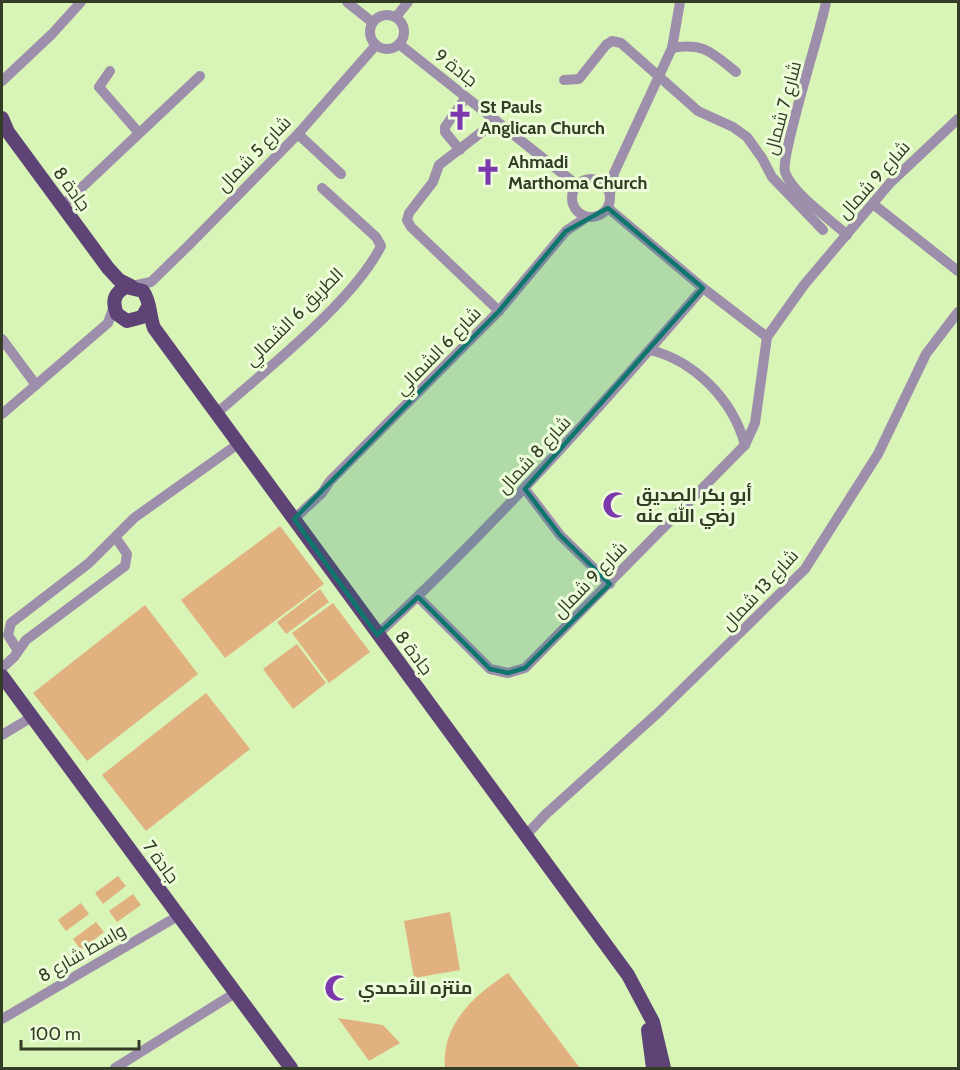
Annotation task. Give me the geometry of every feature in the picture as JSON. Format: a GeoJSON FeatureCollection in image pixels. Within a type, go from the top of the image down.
{"type":"FeatureCollection","features":[{"type":"Feature","properties":{"kind":"main road","name":"جادة 8"},"geometry":{"type":"LineString","coordinates":[[2,118],[5,130],[108,268],[119,279],[132,286]]}},
{"type":"Feature","properties":{"kind":"main road","name":"جادة 8"},"geometry":{"type":"LineString","coordinates":[[108,268],[114,303]]}},
{"type":"Feature","properties":{"kind":"main road"},"geometry":{"type":"LineString","coordinates":[[132,286],[143,291],[148,305],[132,320],[117,314],[114,303],[121,289],[132,286]]}},
{"type":"Feature","properties":{"kind":"main road","name":"جادة 8"},"geometry":{"type":"LineString","coordinates":[[148,305],[154,328],[628,975],[644,1001],[653,1022],[664,1068]]}},
{"type":"Feature","properties":{"kind":"main road","name":"جادة 8"},"geometry":{"type":"LineString","coordinates":[[132,320],[154,328]]}},
{"type":"Feature","properties":{"kind":"main road","name":"جادة 7"},"geometry":{"type":"LineString","coordinates":[[2,676],[291,1068]]}},
{"type":"Feature","properties":{"kind":"main road","name":"جادة 8"},"geometry":{"type":"LineString","coordinates":[[644,1001],[653,1068]]}},
{"type":"Feature","properties":{"kind":"street"},"geometry":{"type":"LineString","coordinates":[[2,91],[5,78],[81,2]]}},
{"type":"Feature","properties":{"kind":"street"},"geometry":{"type":"LineString","coordinates":[[347,2],[372,22]]}},
{"type":"Feature","properties":{"kind":"street"},"geometry":{"type":"LineString","coordinates":[[396,17],[408,2]]}},
{"type":"Feature","properties":{"kind":"street"},"geometry":{"type":"LineString","coordinates":[[622,157],[596,180],[583,181],[577,185],[572,197],[576,210],[586,217],[599,216],[608,208],[612,179],[672,48],[680,2]]}},
{"type":"Feature","properties":{"kind":"street","name":"شارع 7 شمال"},"geometry":{"type":"LineString","coordinates":[[826,2],[783,161],[791,184],[847,234]]}},
{"type":"Feature","properties":{"kind":"street"},"geometry":{"type":"LineString","coordinates":[[382,15],[396,17],[404,29],[399,44],[386,48],[376,45],[370,33],[372,22],[382,15]]}},
{"type":"Feature","properties":{"kind":"street"},"geometry":{"type":"LineString","coordinates":[[564,80],[579,79],[612,41],[621,44],[698,111],[733,127],[747,137],[772,177],[823,230]]}},
{"type":"Feature","properties":{"kind":"street","name":"جادة 9"},"geometry":{"type":"LineString","coordinates":[[399,44],[577,185]]}},
{"type":"Feature","properties":{"kind":"street","name":"شارع 5 شمال"},"geometry":{"type":"LineString","coordinates":[[151,282],[298,134],[376,45]]}},
{"type":"Feature","properties":{"kind":"street"},"geometry":{"type":"LineString","coordinates":[[672,48],[698,45],[710,51],[736,72]]}},
{"type":"Feature","properties":{"kind":"street"},"geometry":{"type":"LineString","coordinates":[[110,71],[99,87],[139,134]]}},
{"type":"Feature","properties":{"kind":"street"},"geometry":{"type":"LineString","coordinates":[[62,206],[200,76]]}},
{"type":"Feature","properties":{"kind":"street"},"geometry":{"type":"LineString","coordinates":[[460,150],[447,134],[445,127],[466,97]]}},
{"type":"Feature","properties":{"kind":"street","name":"شارع 9 شمال"},"geometry":{"type":"LineString","coordinates":[[418,597],[490,669],[508,673],[525,668],[745,445],[755,423],[767,337],[804,285],[873,204],[929,145],[958,119]]}},
{"type":"Feature","properties":{"kind":"street"},"geometry":{"type":"LineString","coordinates":[[496,121],[439,165],[434,180],[409,213],[407,220],[411,227],[499,311]]}},
{"type":"Feature","properties":{"kind":"street"},"geometry":{"type":"LineString","coordinates":[[298,134],[341,174]]}},
{"type":"Feature","properties":{"kind":"street"},"geometry":{"type":"LineString","coordinates":[[596,180],[608,188],[610,194]]}},
{"type":"Feature","properties":{"kind":"street","name":"الطريق 6 الشمالي"},"geometry":{"type":"LineString","coordinates":[[216,414],[296,343],[342,297],[381,246],[376,237],[322,188]]}},
{"type":"Feature","properties":{"kind":"street","name":"شارع 6 الشمالي"},"geometry":{"type":"LineString","coordinates":[[561,237],[573,204]]}},
{"type":"Feature","properties":{"kind":"street"},"geometry":{"type":"LineString","coordinates":[[873,204],[958,271]]}},
{"type":"Feature","properties":{"kind":"street"},"geometry":{"type":"LineString","coordinates":[[608,208],[703,288],[767,337]]}},
{"type":"Feature","properties":{"kind":"street","name":"شارع 6 الشمالي"},"geometry":{"type":"LineString","coordinates":[[291,516],[322,493],[330,481],[499,311],[561,237],[586,217]]}},
{"type":"Feature","properties":{"kind":"street"},"geometry":{"type":"LineString","coordinates":[[132,286],[151,282],[148,305]]}},
{"type":"Feature","properties":{"kind":"street","name":"شارع 8 شمال"},"geometry":{"type":"LineString","coordinates":[[377,634],[418,597],[525,489],[703,288]]}},
{"type":"Feature","properties":{"kind":"street"},"geometry":{"type":"LineString","coordinates":[[2,414],[108,323],[114,303]]}},
{"type":"Feature","properties":{"kind":"street","name":"شارع 13 شمال"},"geometry":{"type":"LineString","coordinates":[[524,831],[546,814],[691,681],[805,569],[879,454],[926,354],[958,312]]}},
{"type":"Feature","properties":{"kind":"street"},"geometry":{"type":"LineString","coordinates":[[108,323],[132,320]]}},
{"type":"Feature","properties":{"kind":"street"},"geometry":{"type":"LineString","coordinates":[[2,339],[36,386]]}},
{"type":"Feature","properties":{"kind":"street"},"geometry":{"type":"LineString","coordinates":[[650,350],[668,354],[700,375],[739,422],[745,445]]}},
{"type":"Feature","properties":{"kind":"street"},"geometry":{"type":"LineString","coordinates":[[18,651],[8,635],[11,623],[79,572],[134,518],[238,444]]}},
{"type":"Feature","properties":{"kind":"street"},"geometry":{"type":"LineString","coordinates":[[525,489],[560,535],[610,584]]}},
{"type":"Feature","properties":{"kind":"street"},"geometry":{"type":"LineString","coordinates":[[2,668],[29,637],[122,569],[127,562],[127,554],[116,538]]}},
{"type":"Feature","properties":{"kind":"street"},"geometry":{"type":"LineString","coordinates":[[2,735],[32,717]]}},
{"type":"Feature","properties":{"kind":"street","name":"واسط شارع 8"},"geometry":{"type":"LineString","coordinates":[[2,1018],[178,916]]}},
{"type":"Feature","properties":{"kind":"street"},"geometry":{"type":"LineString","coordinates":[[115,1068],[235,993]]}},
{"type":"Feature","properties":{"kind":"highlighted area"},"geometry":{"type":"Polygon","coordinates":[[[608,208],[703,288],[525,489],[560,535],[610,584],[525,668],[508,673],[490,669],[418,597],[377,635],[294,519],[499,311],[566,231],[608,208]]]}},
{"type":"Feature","properties":{"kind":"shaded area"},"geometry":{"type":"Polygon","coordinates":[[[280,526],[324,584],[225,658],[181,600],[280,526]]]}},
{"type":"Feature","properties":{"kind":"shaded area"},"geometry":{"type":"Polygon","coordinates":[[[320,589],[329,602],[286,634],[277,622],[320,589]]]}},
{"type":"Feature","properties":{"kind":"shaded area"},"geometry":{"type":"Polygon","coordinates":[[[333,603],[370,652],[329,683],[292,633],[333,603]]]}},
{"type":"Feature","properties":{"kind":"shaded area"},"geometry":{"type":"Polygon","coordinates":[[[145,605],[198,674],[87,761],[33,693],[145,605]]]}},
{"type":"Feature","properties":{"kind":"shaded area"},"geometry":{"type":"Polygon","coordinates":[[[297,644],[326,683],[293,709],[263,669],[297,644]]]}},
{"type":"Feature","properties":{"kind":"shaded area"},"geometry":{"type":"Polygon","coordinates":[[[206,693],[250,749],[146,831],[102,775],[206,693]]]}},
{"type":"Feature","properties":{"kind":"shaded area"},"geometry":{"type":"Polygon","coordinates":[[[118,876],[126,886],[103,904],[95,893],[118,876]]]}},
{"type":"Feature","properties":{"kind":"shaded area"},"geometry":{"type":"Polygon","coordinates":[[[133,894],[141,905],[117,922],[109,911],[133,894]]]}},
{"type":"Feature","properties":{"kind":"shaded area"},"geometry":{"type":"Polygon","coordinates":[[[81,903],[89,914],[66,931],[58,920],[81,903]]]}},
{"type":"Feature","properties":{"kind":"shaded area"},"geometry":{"type":"Polygon","coordinates":[[[450,912],[460,970],[414,978],[404,921],[450,912]]]}},
{"type":"Feature","properties":{"kind":"shaded area"},"geometry":{"type":"Polygon","coordinates":[[[96,922],[104,932],[81,950],[73,939],[96,922]]]}},
{"type":"Feature","properties":{"kind":"shaded area"},"geometry":{"type":"Polygon","coordinates":[[[508,973],[580,1068],[445,1068],[445,1052],[454,1024],[473,1001],[508,973]]]}},
{"type":"Feature","properties":{"kind":"shaded area"},"geometry":{"type":"Polygon","coordinates":[[[338,1018],[383,1025],[400,1043],[369,1061],[338,1018]]]}},
{"type":"Feature","properties":{"kind":"place","name":"St Pauls Anglican Church"},"geometry":{"type":"Point","coordinates":[460,117]}},
{"type":"Feature","properties":{"kind":"place","name":"Ahmadi Marthoma Church"},"geometry":{"type":"Point","coordinates":[488,172]}},
{"type":"Feature","properties":{"kind":"place","name":"أبو بكر الصديق رضي الله عنه"},"geometry":{"type":"Point","coordinates":[616,505]}},
{"type":"Feature","properties":{"kind":"place","name":"منتزه الأحمدي"},"geometry":{"type":"Point","coordinates":[338,988]}}]}
